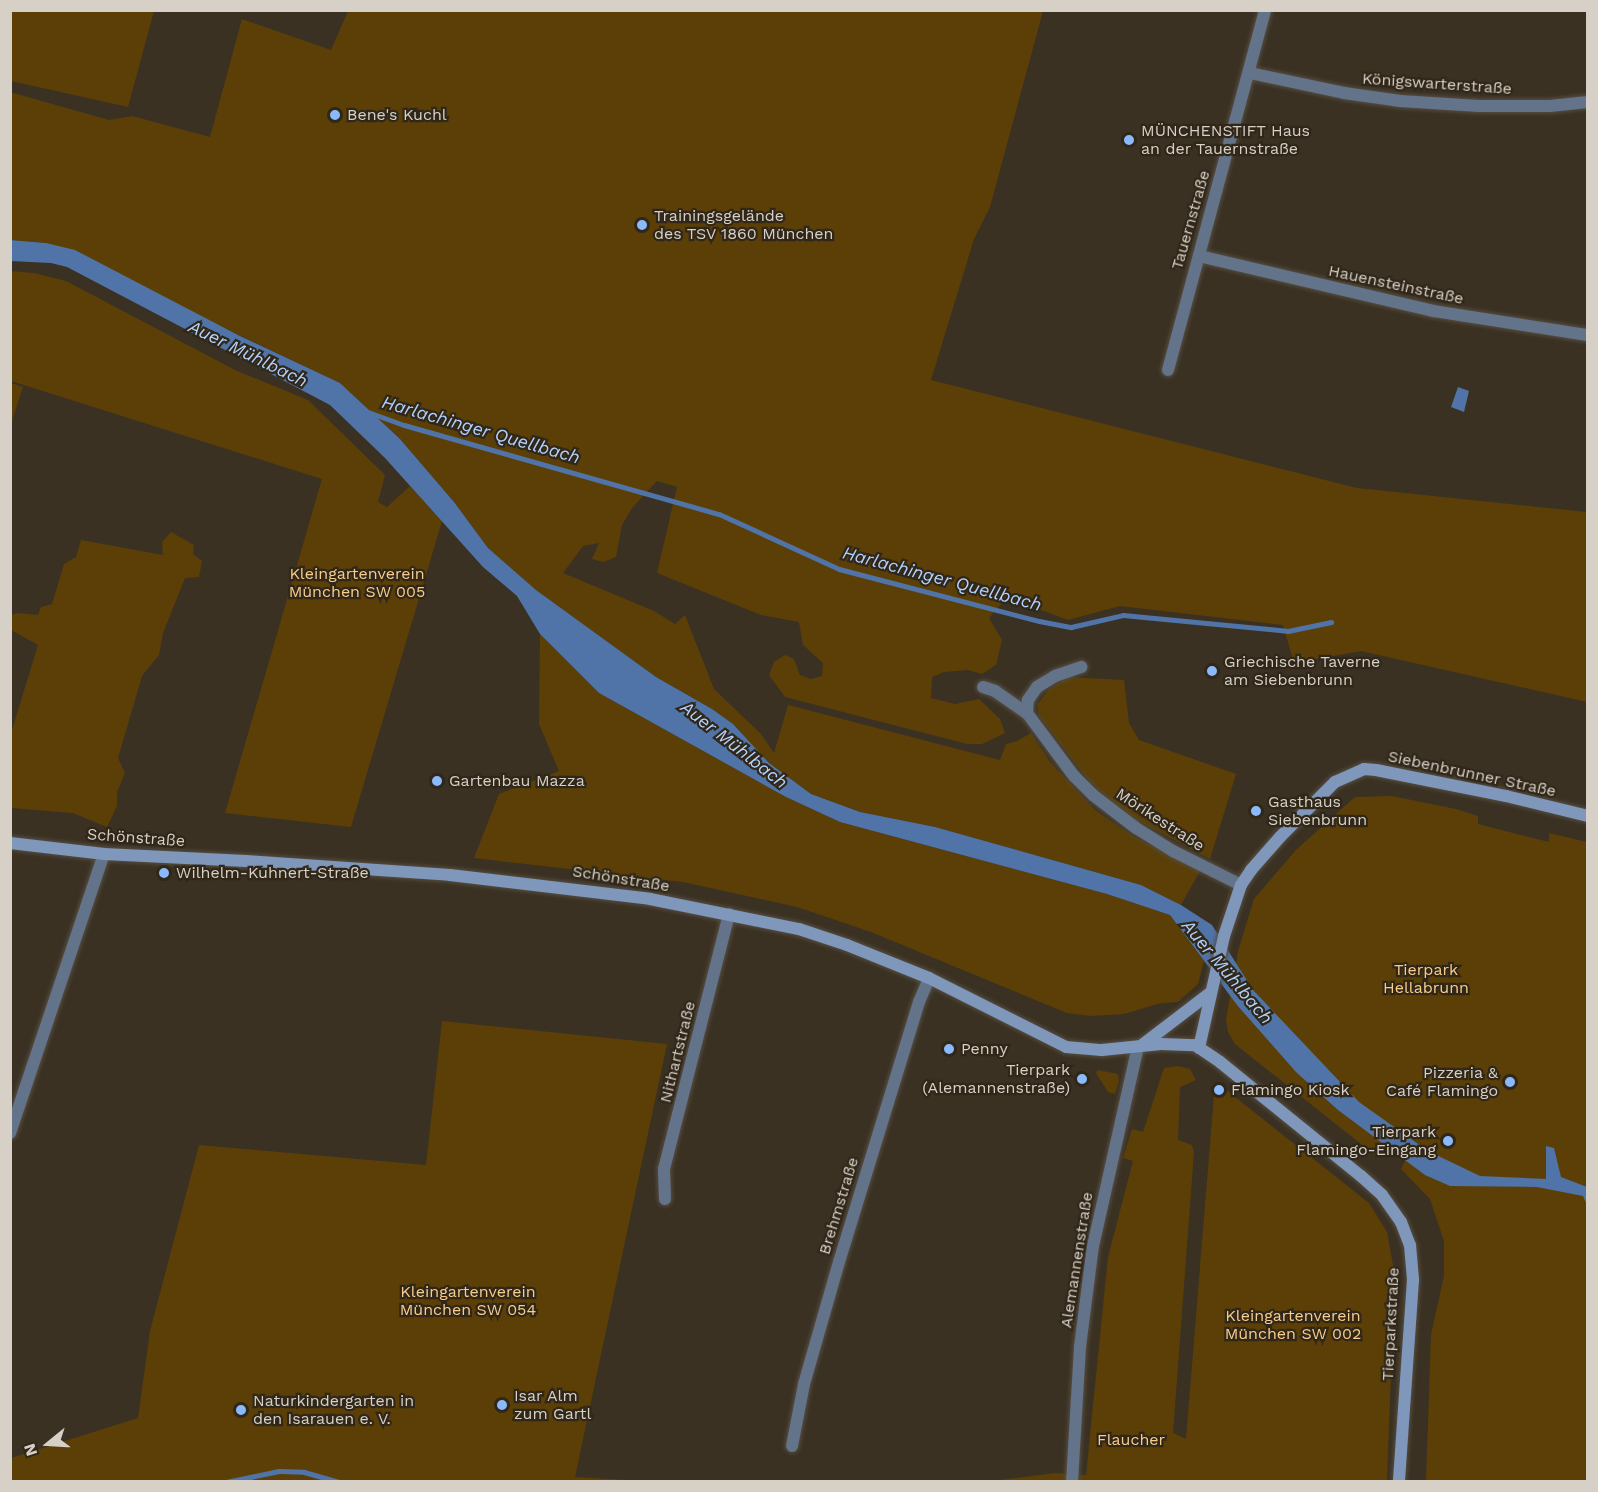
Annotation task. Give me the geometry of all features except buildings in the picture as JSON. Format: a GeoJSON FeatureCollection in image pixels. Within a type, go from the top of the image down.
{"type":"FeatureCollection","features":[{"type":"Feature","properties":{"kind":"street","name":"Tauernstraße"},"geometry":{"type":"LineString","coordinates":[[1168,370],[1250,74],[1265,10]]}},
{"type":"Feature","properties":{"kind":"street","name":"Königswarterstraße"},"geometry":{"type":"LineString","coordinates":[[1250,74],[1344,93],[1400,101],[1503,106],[1550,106],[1587,102]]}},
{"type":"Feature","properties":{"kind":"street","name":"Hauensteinstraße"},"geometry":{"type":"LineString","coordinates":[[1199,256],[1405,305],[1587,335]]}},
{"type":"Feature","properties":{"kind":"street"},"geometry":{"type":"LineString","coordinates":[[1027,713],[1028,700],[1037,687],[1055,676],[1081,667]]}},
{"type":"Feature","properties":{"kind":"street","name":"Mörikestraße"},"geometry":{"type":"LineString","coordinates":[[983,687],[995,691],[1027,713],[1074,776],[1093,795],[1136,828],[1173,851],[1241,885]]}},
{"type":"Feature","properties":{"kind":"street","name":"Siebenbrunner Straße"},"geometry":{"type":"LineString","coordinates":[[1199,1048],[1224,936],[1241,885],[1280,837],[1335,782],[1364,769],[1506,796],[1587,816]]}},
{"type":"Feature","properties":{"kind":"street","name":"Schönstraße"},"geometry":{"type":"LineString","coordinates":[[10,843],[104,854],[246,861],[490,879],[650,899],[799,929],[929,978],[1066,1047],[1102,1050],[1188,1044],[1199,1048]]}},
{"type":"Feature","properties":{"kind":"street"},"geometry":{"type":"LineString","coordinates":[[10,1133],[14,1109],[104,854]]}},
{"type":"Feature","properties":{"kind":"street","name":"Nithartstraße"},"geometry":{"type":"LineString","coordinates":[[666,1199],[664,1169],[729,914]]}},
{"type":"Feature","properties":{"kind":"street","name":"Brehmstraße"},"geometry":{"type":"LineString","coordinates":[[792,1446],[804,1384],[839,1262],[919,1002],[929,978]]}},
{"type":"Feature","properties":{"kind":"street"},"geometry":{"type":"LineString","coordinates":[[1138,1047],[1149,1042],[1210,993]]}},
{"type":"Feature","properties":{"kind":"street","name":"Alemannenstraße"},"geometry":{"type":"LineString","coordinates":[[1071,1482],[1080,1347],[1093,1246],[1138,1047]]}},
{"type":"Feature","properties":{"kind":"street","name":"Tierparkstraße"},"geometry":{"type":"LineString","coordinates":[[1199,1048],[1220,1062],[1361,1176],[1393,1207],[1401,1222],[1410,1245],[1413,1280],[1399,1482]]}},
{"type":"Feature","properties":{"kind":"green space"},"geometry":{"type":"Polygon","coordinates":[[[11,10],[154,11],[128,107],[11,81],[11,10]]]}},
{"type":"Feature","properties":{"kind":"green space"},"geometry":{"type":"Polygon","coordinates":[[[348,11],[1043,11],[990,207],[974,239],[931,380],[1357,488],[1587,512],[1587,702],[1361,651],[1294,663],[1283,625],[1120,606],[1068,620],[1007,597],[989,618],[1002,640],[996,665],[982,674],[968,670],[944,672],[932,677],[931,698],[955,704],[979,699],[1000,719],[1005,733],[982,744],[967,744],[785,697],[769,675],[774,662],[785,655],[794,659],[800,675],[811,679],[822,676],[823,663],[803,645],[799,622],[761,615],[657,573],[677,487],[657,481],[632,508],[622,525],[616,557],[603,562],[592,559],[599,543],[583,546],[563,573],[654,611],[675,624],[685,615],[714,689],[761,734],[774,753],[788,705],[1000,760],[1006,744],[1031,733],[1051,763],[1095,810],[1131,835],[1200,871],[1181,905],[1141,885],[935,827],[860,812],[811,794],[769,763],[733,724],[712,709],[656,677],[536,590],[488,548],[454,502],[400,439],[340,383],[46,243],[11,240],[10,92],[109,120],[132,116],[210,137],[242,19],[331,50],[348,11]]]}},
{"type":"Feature","properties":{"kind":"green space","name":"Kleingartenverein München SW 005"},"geometry":{"type":"Polygon","coordinates":[[[11,271],[34,273],[66,281],[235,370],[308,400],[385,475],[378,502],[387,507],[410,486],[442,521],[351,827],[225,813],[322,479],[11,381],[11,271]]]}},
{"type":"Feature","properties":{"kind":"green space"},"geometry":{"type":"Polygon","coordinates":[[[10,383],[23,387],[11,424],[10,383]]]}},
{"type":"Feature","properties":{"kind":"green space"},"geometry":{"type":"Polygon","coordinates":[[[171,532],[194,545],[193,554],[202,561],[199,577],[185,578],[163,633],[159,655],[142,676],[118,758],[125,773],[117,792],[117,806],[107,827],[73,813],[11,808],[11,733],[38,645],[11,630],[11,615],[17,613],[38,615],[41,607],[52,604],[64,564],[76,557],[81,540],[163,555],[162,542],[171,532]]]}},
{"type":"Feature","properties":{"kind":"green space"},"geometry":{"type":"Polygon","coordinates":[[[540,634],[599,693],[786,797],[840,822],[1107,894],[1170,915],[1204,961],[1198,984],[1178,1002],[1161,1003],[1124,1014],[1091,1016],[1067,1013],[871,932],[797,907],[683,882],[474,858],[499,794],[559,771],[539,724],[540,634]]]}},
{"type":"Feature","properties":{"kind":"green space"},"geometry":{"type":"Polygon","coordinates":[[[1068,677],[1124,680],[1129,723],[1139,740],[1236,774],[1210,859],[1137,820],[1099,791],[1085,776],[1039,716],[1037,705],[1049,689],[1068,677]]]}},
{"type":"Feature","properties":{"kind":"green space","name":"Tierpark Hellabrunn"},"geometry":{"type":"Polygon","coordinates":[[[1392,796],[1456,809],[1478,816],[1478,824],[1549,842],[1549,833],[1587,842],[1587,1481],[1426,1481],[1431,1335],[1444,1276],[1444,1241],[1430,1199],[1401,1169],[1406,1159],[1390,1149],[1376,1156],[1235,1044],[1228,1032],[1226,1020],[1230,996],[1240,971],[1236,964],[1238,951],[1254,899],[1296,850],[1355,797],[1392,796]]]}},
{"type":"Feature","properties":{"kind":"green space","name":"Kleingartenverein München SW 054"},"geometry":{"type":"Polygon","coordinates":[[[442,1021],[667,1044],[575,1477],[645,1481],[11,1481],[11,1458],[138,1418],[150,1331],[199,1145],[426,1165],[442,1021]]]}},
{"type":"Feature","properties":{"kind":"green space"},"geometry":{"type":"Polygon","coordinates":[[[1178,1066],[1190,1069],[1196,1080],[1180,1087],[1178,1140],[1192,1145],[1194,1152],[1173,1433],[1186,1439],[1214,1095],[1223,1097],[1225,1089],[1369,1203],[1387,1232],[1393,1265],[1394,1289],[1387,1481],[984,1482],[1056,1473],[1086,1475],[1108,1257],[1133,1161],[1123,1158],[1132,1129],[1143,1132],[1164,1068],[1178,1066]]]}},
{"type":"Feature","properties":{"kind":"green space"},"geometry":{"type":"Polygon","coordinates":[[[1098,1070],[1118,1074],[1119,1081],[1115,1094],[1108,1092],[1096,1073],[1098,1070]]]}},
{"type":"Feature","properties":{"kind":"water","name":"Auer Mühlbach"},"geometry":{"type":"Polygon","coordinates":[[[10,240],[46,243],[75,250],[238,335],[340,383],[400,439],[454,502],[488,548],[536,590],[656,677],[712,709],[733,724],[769,763],[811,794],[860,812],[935,827],[1141,885],[1181,905],[1212,925],[1253,990],[1359,1102],[1428,1151],[1480,1176],[1546,1179],[1546,1146],[1554,1148],[1561,1177],[1587,1187],[1587,1205],[1583,1196],[1537,1187],[1450,1186],[1425,1175],[1338,1110],[1296,1072],[1237,1005],[1170,915],[1107,894],[840,822],[786,797],[599,693],[540,634],[517,596],[483,567],[385,458],[330,405],[67,267],[51,263],[11,261],[10,240]]]}},
{"type":"Feature","properties":{"kind":"water"},"geometry":{"type":"Polygon","coordinates":[[[1458,387],[1469,391],[1464,412],[1451,407],[1458,387]]]}},
{"type":"Feature","properties":{"kind":"waterway","name":"Harlachinger Quellbach"},"geometry":{"type":"LineString","coordinates":[[368,412],[404,425],[719,514],[839,569],[1039,621],[1071,627],[1123,615],[1288,631],[1331,622]]}},
{"type":"Feature","properties":{"kind":"waterway"},"geometry":{"type":"LineString","coordinates":[[226,1482],[279,1471],[304,1472],[340,1482]]}},
{"type":"Feature","properties":{"kind":"waterway"},"geometry":{"type":"LineString","coordinates":[[390,1482],[406,1482]]}},
{"type":"Feature","properties":{"kind":"place","name":"Bene's Kuchl"},"geometry":{"type":"Point","coordinates":[335,115]}},
{"type":"Feature","properties":{"kind":"place","name":"MÜNCHENSTIFT Haus an der Tauernstraße"},"geometry":{"type":"Point","coordinates":[1129,140]}},
{"type":"Feature","properties":{"kind":"place","name":"Trainingsgelände des TSV 1860 München"},"geometry":{"type":"Point","coordinates":[642,225]}},
{"type":"Feature","properties":{"kind":"place","name":"Griechische Taverne am Siebenbrunn"},"geometry":{"type":"Point","coordinates":[1212,671]}},
{"type":"Feature","properties":{"kind":"place","name":"Gartenbau Mazza"},"geometry":{"type":"Point","coordinates":[437,781]}},
{"type":"Feature","properties":{"kind":"place","name":"Gasthaus Siebenbrunn"},"geometry":{"type":"Point","coordinates":[1256,811]}},
{"type":"Feature","properties":{"kind":"place","name":"Wilhelm-Kuhnert-Straße"},"geometry":{"type":"Point","coordinates":[164,873]}},
{"type":"Feature","properties":{"kind":"place","name":"Penny"},"geometry":{"type":"Point","coordinates":[949,1049]}},
{"type":"Feature","properties":{"kind":"place","name":"Tierpark (Alemannenstraße)"},"geometry":{"type":"Point","coordinates":[1082,1079]}},
{"type":"Feature","properties":{"kind":"place","name":"Pizzeria & Café Flamingo"},"geometry":{"type":"Point","coordinates":[1510,1082]}},
{"type":"Feature","properties":{"kind":"place","name":"Flamingo Kiosk"},"geometry":{"type":"Point","coordinates":[1219,1090]}},
{"type":"Feature","properties":{"kind":"place","name":"Tierpark Flamingo-Eingang"},"geometry":{"type":"Point","coordinates":[1448,1141]}},
{"type":"Feature","properties":{"kind":"place","name":"Isar Alm zum Gartl"},"geometry":{"type":"Point","coordinates":[502,1405]}},
{"type":"Feature","properties":{"kind":"place","name":"Naturkindergarten in den Isarauen e. V."},"geometry":{"type":"Point","coordinates":[241,1410]}},
{"type":"Feature","properties":{"kind":"park label","name":"Kleingartenverein München SW 002"},"geometry":{"type":"Point","coordinates":[1293,1325]}},
{"type":"Feature","properties":{"kind":"park label","name":"Flaucher"},"geometry":{"type":"Point","coordinates":[1131,1440]}}]}
